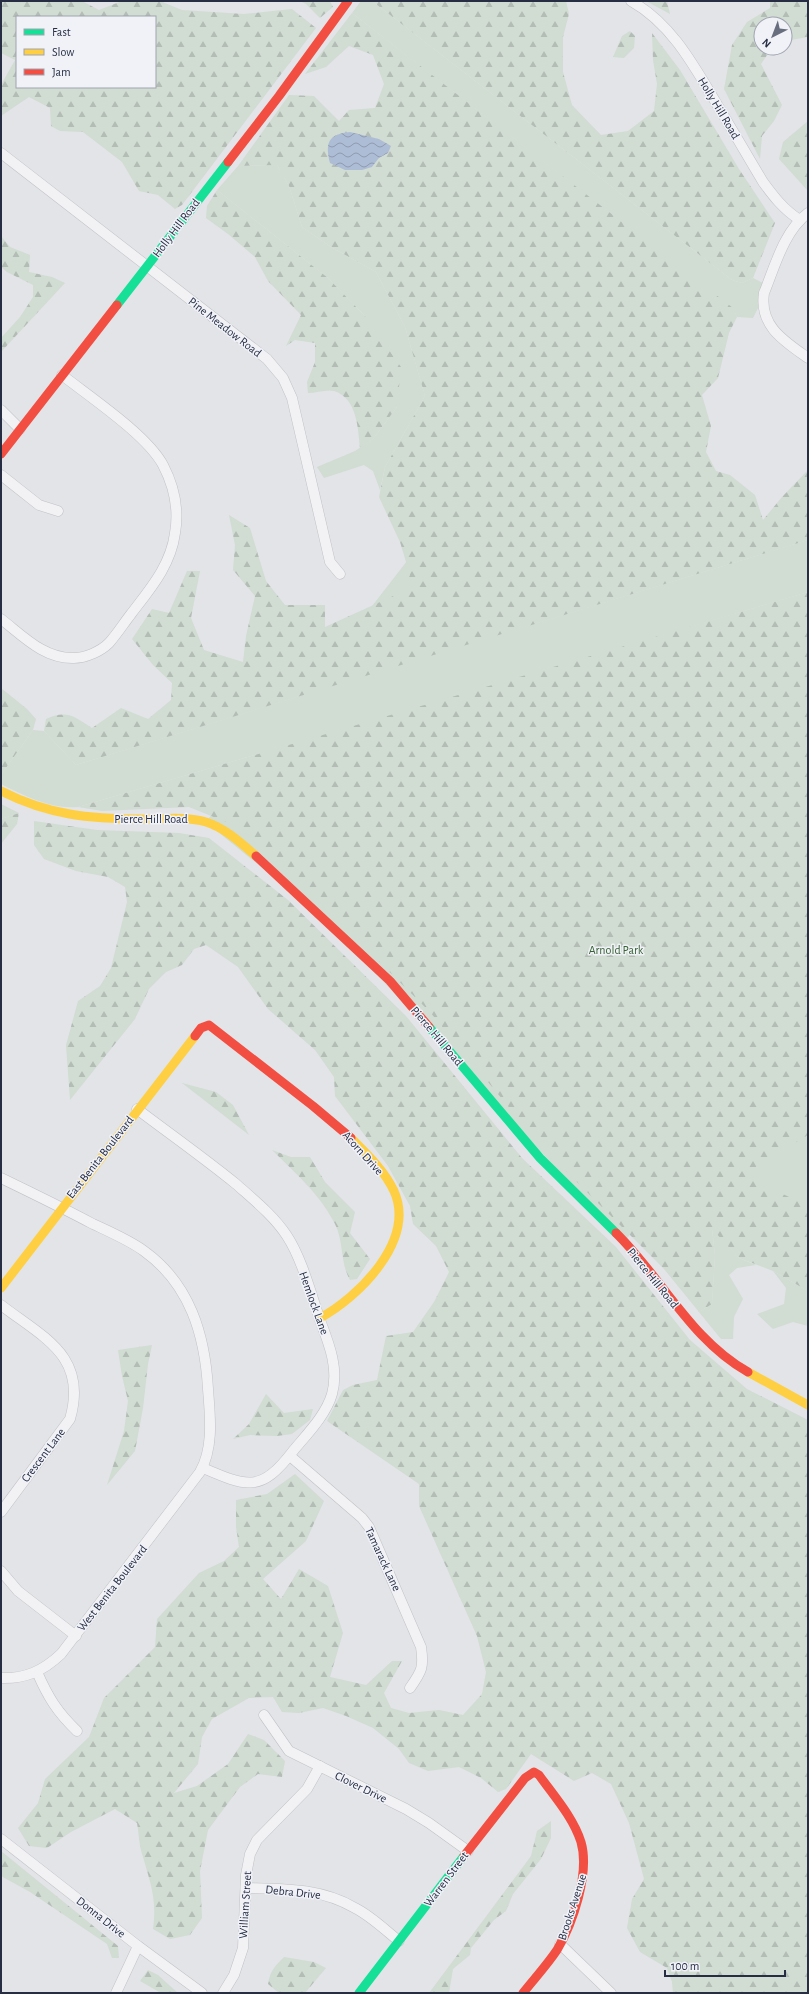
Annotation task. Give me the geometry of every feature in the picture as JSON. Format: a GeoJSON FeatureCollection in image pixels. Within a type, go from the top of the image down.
{"type":"FeatureCollection","features":[{"type":"Feature","properties":{"kind":"street","name":"Holly Hill Road"},"geometry":{"type":"LineString","coordinates":[[1,454],[279,96],[348,1]]}},
{"type":"Feature","properties":{"kind":"street","name":"Holly Hill Road"},"geometry":{"type":"LineString","coordinates":[[630,1],[659,21],[678,43],[700,76],[763,182],[778,202],[800,220]]}},
{"type":"Feature","properties":{"kind":"street","name":"Pine Meadow Road"},"geometry":{"type":"LineString","coordinates":[[1,153],[267,359],[283,378],[292,398],[330,562],[340,574]]}},
{"type":"Feature","properties":{"kind":"street"},"geometry":{"type":"LineString","coordinates":[[808,213],[800,220],[788,236],[764,293],[763,302],[766,319],[774,332],[808,358]]}},
{"type":"Feature","properties":{"kind":"street"},"geometry":{"type":"LineString","coordinates":[[1,619],[48,654],[61,658],[75,658],[90,655],[109,643],[163,572],[172,550],[177,520],[175,500],[170,479],[162,464],[144,441],[62,375]]}},
{"type":"Feature","properties":{"kind":"street"},"geometry":{"type":"LineString","coordinates":[[1,410],[20,429]]}},
{"type":"Feature","properties":{"kind":"street"},"geometry":{"type":"LineString","coordinates":[[1,475],[39,505],[58,511]]}},
{"type":"Feature","properties":{"kind":"street","name":"Pierce Hill Road"},"geometry":{"type":"LineString","coordinates":[[1,791],[23,803],[52,813],[105,818],[192,819],[206,822],[224,830],[248,849],[390,981],[540,1158],[624,1241],[684,1316],[714,1348],[738,1366],[808,1405]]}},
{"type":"Feature","properties":{"kind":"street","name":"Acorn Drive"},"geometry":{"type":"LineString","coordinates":[[201,1028],[209,1025],[228,1038],[333,1121],[369,1157],[388,1181],[396,1198],[399,1208],[398,1225],[389,1252],[350,1300],[320,1318]]}},
{"type":"Feature","properties":{"kind":"street","name":"East Benita Boulevard"},"geometry":{"type":"LineString","coordinates":[[1,1288],[137,1109],[201,1028]]}},
{"type":"Feature","properties":{"kind":"street","name":"Hemlock Lane"},"geometry":{"type":"LineString","coordinates":[[137,1109],[218,1169],[261,1205],[287,1235],[296,1252],[332,1354],[334,1383],[331,1396],[318,1419],[290,1456],[274,1474],[256,1482],[244,1483],[230,1480],[203,1468]]}},
{"type":"Feature","properties":{"kind":"street","name":"West Benita Boulevard"},"geometry":{"type":"LineString","coordinates":[[1,1178],[143,1250],[165,1269],[185,1295],[195,1315],[203,1341],[211,1425],[209,1449],[203,1468],[178,1504],[76,1636],[51,1664],[37,1672],[14,1679],[1,1678]]}},
{"type":"Feature","properties":{"kind":"street","name":"Crescent Lane"},"geometry":{"type":"LineString","coordinates":[[1,1305],[56,1348],[67,1361],[74,1384],[74,1404],[70,1419],[1,1512]]}},
{"type":"Feature","properties":{"kind":"street","name":"Tamarack Lane"},"geometry":{"type":"LineString","coordinates":[[290,1456],[362,1518],[369,1527],[421,1647],[423,1663],[422,1671],[410,1688]]}},
{"type":"Feature","properties":{"kind":"street"},"geometry":{"type":"LineString","coordinates":[[1,1571],[18,1591],[76,1636]]}},
{"type":"Feature","properties":{"kind":"street"},"geometry":{"type":"LineString","coordinates":[[37,1672],[50,1701],[61,1717],[77,1731]]}},
{"type":"Feature","properties":{"kind":"street","name":"Clover Drive"},"geometry":{"type":"LineString","coordinates":[[264,1715],[289,1751],[406,1809],[429,1823],[468,1852]]}},
{"type":"Feature","properties":{"kind":"street","name":"William Street"},"geometry":{"type":"LineString","coordinates":[[223,1993],[234,1975],[243,1948],[246,1888],[250,1854],[257,1840],[299,1799],[320,1766]]}},
{"type":"Feature","properties":{"kind":"street","name":"Warren Street"},"geometry":{"type":"LineString","coordinates":[[359,1993],[525,1778],[531,1772],[537,1774]]}},
{"type":"Feature","properties":{"kind":"street","name":"Brooks Avenue"},"geometry":{"type":"LineString","coordinates":[[523,1993],[560,1944],[583,1879],[584,1861],[582,1843],[575,1828],[537,1774]]}},
{"type":"Feature","properties":{"kind":"street","name":"Donna Drive"},"geometry":{"type":"LineString","coordinates":[[1,1839],[138,1946],[202,1993]]}},
{"type":"Feature","properties":{"kind":"street","name":"Debra Drive"},"geometry":{"type":"LineString","coordinates":[[246,1888],[314,1891],[336,1898],[357,1908],[399,1942]]}},
{"type":"Feature","properties":{"kind":"street"},"geometry":{"type":"LineString","coordinates":[[560,1944],[611,1993]]}},
{"type":"Feature","properties":{"kind":"street"},"geometry":{"type":"LineString","coordinates":[[116,1993],[138,1946]]}},
{"type":"Feature","properties":{"kind":"green space"},"geometry":{"type":"Polygon","coordinates":[[[1,1],[82,1],[99,10],[122,1],[160,1],[182,10],[244,14],[292,9],[316,28],[182,205],[175,209],[158,195],[139,191],[122,162],[83,132],[60,131],[51,126],[50,108],[29,97],[1,116],[1,85],[15,60],[1,53],[1,1]]]}},
{"type":"Feature","properties":{"kind":"green space"},"geometry":{"type":"Polygon","coordinates":[[[300,1],[330,1],[333,7],[320,18],[306,4],[300,1]]]}},
{"type":"Feature","properties":{"kind":"green space"},"geometry":{"type":"Polygon","coordinates":[[[361,1],[372,1],[732,280],[742,283],[753,278],[763,283],[759,306],[753,318],[737,317],[732,308],[352,13],[361,1]]]}},
{"type":"Feature","properties":{"kind":"green space"},"geometry":{"type":"Polygon","coordinates":[[[372,1],[566,1],[569,14],[563,37],[563,72],[572,105],[601,135],[628,131],[654,111],[657,84],[653,60],[652,33],[680,70],[739,169],[775,223],[753,278],[742,283],[732,280],[372,1]]]}},
{"type":"Feature","properties":{"kind":"green space"},"geometry":{"type":"Polygon","coordinates":[[[646,1],[667,1],[670,14],[646,1]]]}},
{"type":"Feature","properties":{"kind":"green space"},"geometry":{"type":"Polygon","coordinates":[[[770,1],[808,1],[808,37],[793,40],[793,16],[757,16],[770,8],[770,1]]]}},
{"type":"Feature","properties":{"kind":"green space"},"geometry":{"type":"Polygon","coordinates":[[[352,13],[733,308],[737,317],[729,333],[718,378],[702,395],[711,426],[706,452],[716,471],[730,475],[755,495],[763,520],[782,497],[808,470],[808,540],[76,765],[44,731],[46,719],[53,716],[65,715],[76,718],[92,728],[121,708],[148,719],[171,700],[172,683],[153,665],[132,639],[152,609],[169,613],[187,571],[200,571],[191,618],[204,650],[243,662],[246,636],[255,596],[233,570],[235,545],[229,515],[250,528],[266,581],[285,605],[325,605],[325,627],[402,592],[410,575],[400,542],[379,497],[385,467],[425,396],[405,327],[376,272],[331,247],[302,227],[289,186],[277,165],[238,166],[289,95],[314,96],[339,121],[349,110],[375,108],[384,84],[373,55],[349,46],[326,67],[305,74],[352,13]],[[333,136],[372,167],[379,158],[388,153],[333,136]]]}},
{"type":"Feature","properties":{"kind":"green space"},"geometry":{"type":"Polygon","coordinates":[[[753,18],[753,56],[766,56],[761,64],[782,105],[774,121],[762,136],[760,159],[724,89],[732,45],[747,22],[753,18]]]}},
{"type":"Feature","properties":{"kind":"green space"},"geometry":{"type":"Polygon","coordinates":[[[630,31],[635,36],[634,48],[624,58],[613,57],[622,36],[630,31]]]}},
{"type":"Feature","properties":{"kind":"green space"},"geometry":{"type":"Polygon","coordinates":[[[808,121],[808,191],[779,159],[783,142],[808,121]]]}},
{"type":"Feature","properties":{"kind":"green space"},"geometry":{"type":"Polygon","coordinates":[[[277,165],[289,186],[302,227],[331,247],[376,272],[405,327],[425,396],[385,467],[380,490],[373,471],[364,465],[324,478],[317,467],[355,451],[373,439],[397,407],[364,315],[328,278],[217,190],[238,166],[277,165]]]}},
{"type":"Feature","properties":{"kind":"green space"},"geometry":{"type":"Polygon","coordinates":[[[217,190],[328,278],[364,315],[401,367],[397,407],[373,439],[360,448],[355,415],[347,400],[342,395],[334,391],[328,390],[308,393],[307,382],[315,362],[315,343],[295,340],[286,346],[301,315],[268,281],[255,257],[206,218],[207,206],[217,190]]]}},
{"type":"Feature","properties":{"kind":"green space"},"geometry":{"type":"Polygon","coordinates":[[[1,236],[10,247],[30,255],[29,272],[52,277],[65,283],[1,352],[1,338],[20,317],[33,297],[33,285],[7,272],[1,267],[1,236]]]}},
{"type":"Feature","properties":{"kind":"green space","name":"Arnold Park"},"geometry":{"type":"Polygon","coordinates":[[[808,540],[808,592],[563,665],[808,641],[808,1266],[699,1165],[624,1241],[328,922],[206,822],[258,754],[78,807],[48,804],[1,784],[1,775],[33,730],[44,731],[76,765],[303,695],[421,543],[521,628],[808,540]]]}},
{"type":"Feature","properties":{"kind":"green space","name":"Arnold Park"},"geometry":{"type":"Polygon","coordinates":[[[808,592],[808,1135],[754,1168],[764,1185],[808,1206],[808,1291],[773,1271],[739,1258],[712,1229],[715,1256],[712,1304],[699,1312],[664,1269],[542,1147],[430,1012],[315,898],[231,824],[189,807],[102,811],[78,807],[808,592]]]}},
{"type":"Feature","properties":{"kind":"green space"},"geometry":{"type":"Polygon","coordinates":[[[1,688],[27,709],[36,719],[33,730],[1,775],[1,688]]]}},
{"type":"Feature","properties":{"kind":"green space"},"geometry":{"type":"Polygon","coordinates":[[[1,804],[19,813],[1,819],[1,804]]]}},
{"type":"Feature","properties":{"kind":"green space"},"geometry":{"type":"Polygon","coordinates":[[[19,813],[17,824],[1,844],[1,819],[19,813]]]}},
{"type":"Feature","properties":{"kind":"green space"},"geometry":{"type":"Polygon","coordinates":[[[34,821],[97,830],[179,833],[209,838],[288,900],[406,1016],[522,1158],[616,1247],[690,1340],[747,1389],[808,1420],[808,1993],[673,1993],[672,1982],[667,1968],[640,1952],[627,1928],[632,1899],[644,1879],[629,1823],[611,1784],[592,1773],[574,1781],[531,1754],[506,1789],[498,1792],[481,1778],[459,1767],[428,1771],[409,1763],[399,1749],[373,1728],[346,1716],[323,1708],[299,1713],[282,1712],[273,1697],[249,1698],[212,1719],[202,1737],[198,1764],[174,1793],[197,1786],[228,1764],[248,1734],[264,1740],[285,1761],[282,1777],[258,1774],[240,1787],[208,1830],[200,1871],[202,1918],[190,1935],[170,1939],[153,1929],[154,1900],[141,1849],[137,1823],[115,1809],[71,1832],[47,1848],[29,1846],[18,1828],[38,1803],[45,1779],[89,1737],[104,1698],[155,1647],[157,1619],[199,1573],[224,1561],[239,1547],[236,1527],[236,1500],[267,1494],[295,1474],[324,1501],[306,1541],[263,1579],[281,1599],[299,1569],[328,1586],[343,1633],[330,1677],[366,1685],[392,1661],[402,1661],[384,1693],[391,1708],[409,1713],[439,1710],[463,1715],[482,1694],[486,1672],[477,1636],[419,1506],[419,1484],[327,1421],[343,1390],[353,1385],[377,1380],[386,1336],[413,1332],[434,1302],[449,1272],[436,1246],[413,1224],[410,1206],[388,1166],[335,1096],[334,1077],[315,1050],[268,1009],[238,967],[206,945],[194,949],[182,965],[166,972],[149,989],[135,1019],[70,1100],[66,1045],[78,1001],[100,986],[111,968],[127,902],[125,887],[108,877],[76,871],[44,859],[34,845],[34,821]]]}},
{"type":"Feature","properties":{"kind":"green space"},"geometry":{"type":"Polygon","coordinates":[[[182,1083],[216,1092],[233,1105],[249,1135],[182,1083]]]}},
{"type":"Feature","properties":{"kind":"green space"},"geometry":{"type":"Polygon","coordinates":[[[272,1150],[291,1157],[310,1157],[325,1182],[355,1212],[350,1233],[370,1259],[357,1279],[350,1280],[347,1273],[338,1231],[329,1213],[315,1193],[272,1150]]]}},
{"type":"Feature","properties":{"kind":"green space"},"geometry":{"type":"Polygon","coordinates":[[[712,1228],[739,1258],[756,1265],[737,1268],[729,1275],[743,1299],[734,1317],[733,1339],[721,1339],[699,1312],[712,1304],[715,1256],[712,1228]]]}},
{"type":"Feature","properties":{"kind":"green space"},"geometry":{"type":"Polygon","coordinates":[[[773,1271],[808,1291],[808,1326],[793,1322],[773,1329],[757,1314],[784,1304],[786,1288],[773,1271]]]}},
{"type":"Feature","properties":{"kind":"green space"},"geometry":{"type":"Polygon","coordinates":[[[152,1345],[135,1451],[107,1485],[124,1431],[128,1401],[118,1350],[152,1345]]]}},
{"type":"Feature","properties":{"kind":"green space"},"geometry":{"type":"Polygon","coordinates":[[[266,1394],[284,1413],[313,1409],[310,1420],[292,1434],[277,1436],[250,1435],[233,1439],[249,1424],[266,1394]]]}},
{"type":"Feature","properties":{"kind":"green space"},"geometry":{"type":"Polygon","coordinates":[[[551,1821],[551,1838],[541,1859],[513,1894],[506,1911],[494,1920],[471,1948],[470,1955],[453,1969],[449,1993],[429,1993],[531,1856],[537,1831],[551,1821]]]}},
{"type":"Feature","properties":{"kind":"green space"},"geometry":{"type":"Polygon","coordinates":[[[1,1851],[118,1946],[119,1958],[112,1958],[107,1944],[30,1892],[1,1876],[1,1851]]]}},
{"type":"Feature","properties":{"kind":"green space"},"geometry":{"type":"Polygon","coordinates":[[[284,1957],[314,1962],[326,1968],[305,1993],[279,1993],[268,1984],[273,1969],[284,1957]]]}},
{"type":"Feature","properties":{"kind":"green space"},"geometry":{"type":"Polygon","coordinates":[[[148,1970],[158,1975],[178,1993],[161,1993],[140,1981],[148,1970]]]}},
{"type":"Feature","properties":{"kind":"water"},"geometry":{"type":"Polygon","coordinates":[[[350,132],[379,139],[391,146],[388,153],[379,158],[372,167],[362,170],[345,170],[330,163],[328,145],[330,141],[337,135],[350,132]]]}},
{"type":"Feature","properties":{"kind":"traffic: fast"},"geometry":{"type":"LineString","coordinates":[[117,305],[228,162]]}},
{"type":"Feature","properties":{"kind":"traffic: fast"},"geometry":{"type":"LineString","coordinates":[[429,1027],[540,1158],[616,1233]]}},
{"type":"Feature","properties":{"kind":"traffic: fast"},"geometry":{"type":"LineString","coordinates":[[359,1993],[464,1856]]}},
{"type":"Feature","properties":{"kind":"traffic: slow"},"geometry":{"type":"LineString","coordinates":[[1,791],[36,806],[70,814],[123,819],[182,818],[206,822],[226,832],[256,856]]}},
{"type":"Feature","properties":{"kind":"traffic: slow"},"geometry":{"type":"LineString","coordinates":[[1,1288],[195,1036]]}},
{"type":"Feature","properties":{"kind":"traffic: slow"},"geometry":{"type":"LineString","coordinates":[[320,1318],[335,1309],[366,1282],[380,1265],[391,1247],[397,1229],[399,1210],[394,1191],[390,1183],[369,1156],[351,1138]]}},
{"type":"Feature","properties":{"kind":"traffic: slow"},"geometry":{"type":"LineString","coordinates":[[748,1372],[808,1405]]}},
{"type":"Feature","properties":{"kind":"traffic: jam"},"geometry":{"type":"LineString","coordinates":[[228,162],[279,96],[348,1]]}},
{"type":"Feature","properties":{"kind":"traffic: jam"},"geometry":{"type":"LineString","coordinates":[[1,454],[117,305]]}},
{"type":"Feature","properties":{"kind":"traffic: jam"},"geometry":{"type":"LineString","coordinates":[[256,856],[390,981],[429,1027]]}},
{"type":"Feature","properties":{"kind":"traffic: jam"},"geometry":{"type":"LineString","coordinates":[[195,1036],[201,1028],[209,1025],[313,1106],[351,1138]]}},
{"type":"Feature","properties":{"kind":"traffic: jam"},"geometry":{"type":"LineString","coordinates":[[616,1233],[648,1269],[693,1326],[728,1359],[748,1372]]}},
{"type":"Feature","properties":{"kind":"traffic: jam"},"geometry":{"type":"LineString","coordinates":[[464,1856],[525,1778],[534,1772],[539,1775],[563,1807],[578,1833],[583,1854],[583,1868],[582,1883],[574,1912],[557,1950],[523,1993]]}}]}
